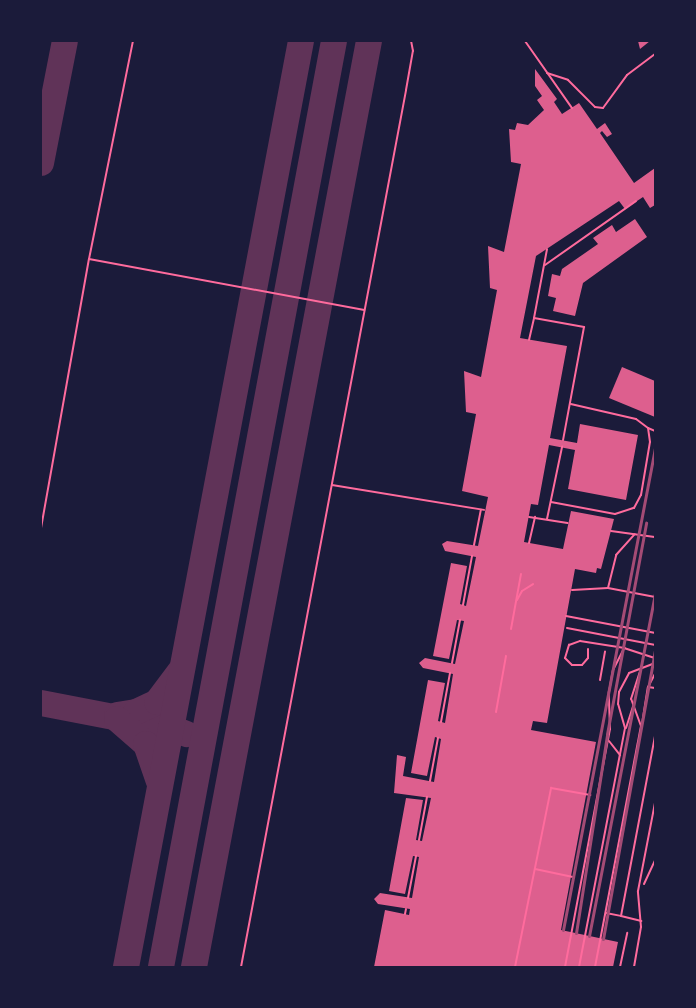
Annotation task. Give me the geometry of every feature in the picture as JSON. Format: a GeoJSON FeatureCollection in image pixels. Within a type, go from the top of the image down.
{"type":"FeatureCollection","features":[{"type":"Feature","properties":{"kind":"lane"},"geometry":{"type":"LineString","coordinates":[[41,528],[89,259],[133,41]]}},
{"type":"Feature","properties":{"kind":"lane"},"geometry":{"type":"LineString","coordinates":[[241,967],[408,82],[411,41]]}},
{"type":"Feature","properties":{"kind":"lane"},"geometry":{"type":"LineString","coordinates":[[525,41],[572,108]]}},
{"type":"Feature","properties":{"kind":"lane"},"geometry":{"type":"LineString","coordinates":[[547,73],[568,80],[591,104],[603,108],[627,75],[655,54]]}},
{"type":"Feature","properties":{"kind":"lane"},"geometry":{"type":"LineString","coordinates":[[545,264],[636,201]]}},
{"type":"Feature","properties":{"kind":"lane"},"geometry":{"type":"LineString","coordinates":[[529,340],[548,249]]}},
{"type":"Feature","properties":{"kind":"lane"},"geometry":{"type":"LineString","coordinates":[[89,259],[364,310]]}},
{"type":"Feature","properties":{"kind":"lane"},"geometry":{"type":"LineString","coordinates":[[534,318],[584,327],[571,404],[563,440]]}},
{"type":"Feature","properties":{"kind":"lane"},"geometry":{"type":"LineString","coordinates":[[571,404],[636,419],[648,428],[655,431]]}},
{"type":"Feature","properties":{"kind":"lane"},"geometry":{"type":"LineString","coordinates":[[551,502],[615,514],[634,508],[641,495],[650,442],[648,428]]}},
{"type":"Feature","properties":{"kind":"lane"},"geometry":{"type":"LineString","coordinates":[[547,519],[562,447]]}},
{"type":"Feature","properties":{"kind":"lane"},"geometry":{"type":"LineString","coordinates":[[332,485],[484,510]]}},
{"type":"Feature","properties":{"kind":"lane"},"geometry":{"type":"LineString","coordinates":[[474,546],[481,510]]}},
{"type":"Feature","properties":{"kind":"lane"},"geometry":{"type":"LineString","coordinates":[[529,516],[568,523]]}},
{"type":"Feature","properties":{"kind":"lane"},"geometry":{"type":"LineString","coordinates":[[529,543],[535,518]]}},
{"type":"Feature","properties":{"kind":"lane"},"geometry":{"type":"LineString","coordinates":[[611,531],[655,537]]}},
{"type":"Feature","properties":{"kind":"lane"},"geometry":{"type":"LineString","coordinates":[[608,588],[616,555],[635,534]]}},
{"type":"Feature","properties":{"kind":"lane"},"geometry":{"type":"LineString","coordinates":[[463,605],[472,556]]}},
{"type":"Feature","properties":{"kind":"lane"},"geometry":{"type":"LineString","coordinates":[[511,630],[521,574]]}},
{"type":"Feature","properties":{"kind":"lane"},"geometry":{"type":"LineString","coordinates":[[516,601],[522,591],[533,584]]}},
{"type":"Feature","properties":{"kind":"lane"},"geometry":{"type":"LineString","coordinates":[[572,590],[608,588],[655,597]]}},
{"type":"Feature","properties":{"kind":"lane"},"geometry":{"type":"LineString","coordinates":[[566,616],[655,633]]}},
{"type":"Feature","properties":{"kind":"lane"},"geometry":{"type":"LineString","coordinates":[[452,663],[460,620]]}},
{"type":"Feature","properties":{"kind":"lane"},"geometry":{"type":"LineString","coordinates":[[588,649],[588,658],[582,665],[572,665],[565,658],[569,645],[580,641],[624,648],[655,658]]}},
{"type":"Feature","properties":{"kind":"lane"},"geometry":{"type":"LineString","coordinates":[[565,967],[608,740],[613,670],[624,648]]}},
{"type":"Feature","properties":{"kind":"lane"},"geometry":{"type":"LineString","coordinates":[[496,712],[506,656]]}},
{"type":"Feature","properties":{"kind":"lane"},"geometry":{"type":"LineString","coordinates":[[625,728],[618,704],[620,688],[629,672],[642,665],[655,663]]}},
{"type":"Feature","properties":{"kind":"lane"},"geometry":{"type":"LineString","coordinates":[[641,726],[633,706],[632,695],[642,665]]}},
{"type":"Feature","properties":{"kind":"lane"},"geometry":{"type":"LineString","coordinates":[[441,722],[450,673]]}},
{"type":"Feature","properties":{"kind":"lane"},"geometry":{"type":"LineString","coordinates":[[595,967],[648,687],[655,674]]}},
{"type":"Feature","properties":{"kind":"lane"},"geometry":{"type":"LineString","coordinates":[[648,687],[655,688]]}},
{"type":"Feature","properties":{"kind":"lane"},"geometry":{"type":"LineString","coordinates":[[579,967],[625,728],[633,706]]}},
{"type":"Feature","properties":{"kind":"lane"},"geometry":{"type":"LineString","coordinates":[[621,916],[655,736]]}},
{"type":"Feature","properties":{"kind":"lane"},"geometry":{"type":"LineString","coordinates":[[430,781],[438,738]]}},
{"type":"Feature","properties":{"kind":"lane"},"geometry":{"type":"LineString","coordinates":[[608,740],[620,755]]}},
{"type":"Feature","properties":{"kind":"lane"},"geometry":{"type":"LineString","coordinates":[[419,840],[427,797]]}},
{"type":"Feature","properties":{"kind":"lane"},"geometry":{"type":"LineString","coordinates":[[634,967],[641,921],[638,891],[655,803]]}},
{"type":"Feature","properties":{"kind":"lane"},"geometry":{"type":"LineString","coordinates":[[408,898],[416,856]]}},
{"type":"Feature","properties":{"kind":"lane"},"geometry":{"type":"LineString","coordinates":[[644,884],[655,860]]}},
{"type":"Feature","properties":{"kind":"lane"},"geometry":{"type":"LineString","coordinates":[[405,914],[406,909]]}},
{"type":"Feature","properties":{"kind":"lane"},"geometry":{"type":"LineString","coordinates":[[606,913],[641,921]]}},
{"type":"Feature","properties":{"kind":"lane"},"geometry":{"type":"LineString","coordinates":[[620,967],[627,933]]}},
{"type":"Feature","properties":{"kind":"path"},"geometry":{"type":"LineString","coordinates":[[566,628],[655,645]]}},
{"type":"Feature","properties":{"kind":"path"},"geometry":{"type":"LineString","coordinates":[[600,680],[608,636]]}},
{"type":"Feature","properties":{"kind":"path"},"geometry":{"type":"LineString","coordinates":[[515,967],[551,788],[590,795]]}},
{"type":"Feature","properties":{"kind":"path"},"geometry":{"type":"LineString","coordinates":[[534,868],[574,877]]}},
{"type":"Feature","properties":{"kind":"building"},"geometry":{"type":"Polygon","coordinates":[[[638,41],[650,41],[640,49],[638,41]]]}},
{"type":"Feature","properties":{"kind":"building"},"geometry":{"type":"Polygon","coordinates":[[[535,69],[557,99],[554,102],[562,114],[579,103],[597,129],[605,123],[612,134],[607,137],[602,131],[600,133],[634,183],[655,168],[655,205],[650,208],[643,197],[625,209],[619,201],[536,256],[520,338],[567,346],[550,438],[577,443],[580,424],[638,435],[626,500],[568,489],[575,450],[549,445],[538,505],[531,504],[524,542],[563,549],[571,511],[614,519],[601,569],[597,568],[596,573],[575,569],[547,723],[533,721],[531,730],[596,742],[561,930],[618,942],[613,967],[374,967],[385,910],[409,915],[410,909],[378,904],[374,899],[380,893],[412,898],[419,857],[413,856],[405,894],[389,891],[406,798],[423,800],[416,840],[422,841],[431,798],[394,793],[397,755],[406,757],[403,776],[434,782],[441,739],[435,737],[427,776],[411,773],[428,680],[445,683],[438,721],[445,723],[453,674],[423,668],[419,663],[425,658],[455,664],[464,621],[457,620],[449,659],[433,656],[451,563],[467,566],[460,604],[466,606],[476,557],[445,551],[442,544],[447,541],[478,546],[488,497],[462,491],[476,414],[466,412],[464,371],[481,377],[497,290],[490,288],[488,246],[504,252],[521,164],[511,162],[509,129],[515,130],[517,123],[528,125],[544,110],[537,100],[542,96],[535,86],[535,69]]]}},
{"type":"Feature","properties":{"kind":"building"},"geometry":{"type":"Polygon","coordinates":[[[635,219],[647,237],[583,283],[575,316],[553,311],[556,298],[548,296],[552,274],[560,276],[562,269],[598,244],[593,238],[612,225],[616,232],[635,219]]]}},
{"type":"Feature","properties":{"kind":"building"},"geometry":{"type":"Polygon","coordinates":[[[622,367],[655,381],[655,417],[609,398],[622,367]]]}},
{"type":"Feature","properties":{"kind":"taxiway"},"geometry":{"type":"LineString","coordinates":[[41,163],[65,41]]}},
{"type":"Feature","properties":{"kind":"taxiway"},"geometry":{"type":"LineString","coordinates":[[126,967],[301,41]]}},
{"type":"Feature","properties":{"kind":"taxiway"},"geometry":{"type":"LineString","coordinates":[[161,967],[334,41]]}},
{"type":"Feature","properties":{"kind":"taxiway"},"geometry":{"type":"LineString","coordinates":[[194,967],[369,41]]}},
{"type":"Feature","properties":{"kind":"taxiway"},"geometry":{"type":"LineString","coordinates":[[117,715],[136,712],[157,702],[180,672]]}},
{"type":"Feature","properties":{"kind":"taxiway"},"geometry":{"type":"LineString","coordinates":[[41,703],[171,728],[187,734]]}},
{"type":"Feature","properties":{"kind":"taxiway"},"geometry":{"type":"LineString","coordinates":[[117,719],[146,744],[159,781]]}},
{"type":"Feature","properties":{"kind":"railway"},"geometry":{"type":"LineString","coordinates":[[563,930],[655,447]]}},
{"type":"Feature","properties":{"kind":"railway"},"geometry":{"type":"LineString","coordinates":[[576,933],[607,734],[646,523]]}},
{"type":"Feature","properties":{"kind":"railway"},"geometry":{"type":"LineString","coordinates":[[589,936],[655,593]]}},
{"type":"Feature","properties":{"kind":"railway"},"geometry":{"type":"LineString","coordinates":[[603,939],[655,650]]}}]}
